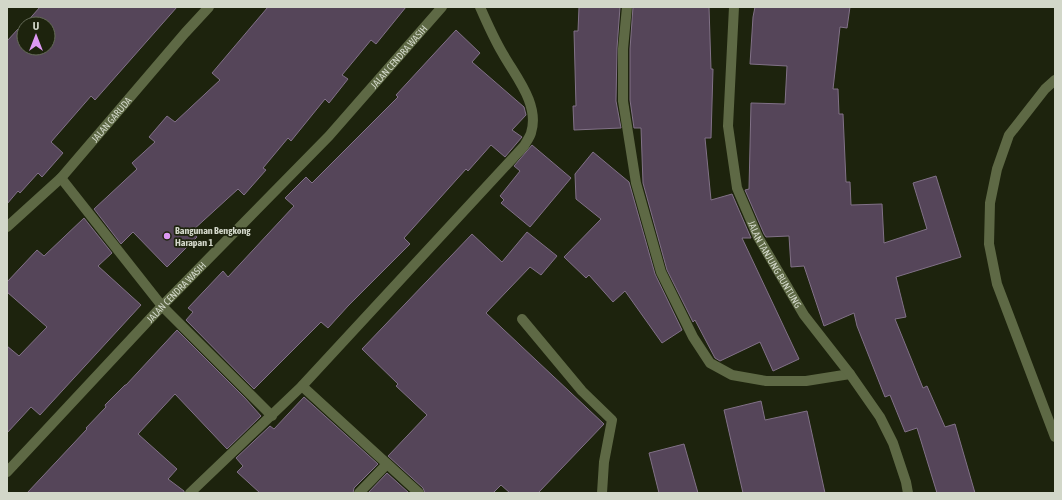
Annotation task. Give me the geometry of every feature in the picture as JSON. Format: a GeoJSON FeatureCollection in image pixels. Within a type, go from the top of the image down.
{"type":"FeatureCollection","features":[{"type":"Feature","properties":{"kind":"street","name":"JALAN GARUDA"},"geometry":{"type":"LineString","coordinates":[[7,227],[61,178],[209,7]]}},
{"type":"Feature","properties":{"kind":"street","name":"JALAN CENDRA WASIH"},"geometry":{"type":"LineString","coordinates":[[7,472],[162,306],[329,136],[442,7]]}},
{"type":"Feature","properties":{"kind":"street"},"geometry":{"type":"LineString","coordinates":[[190,493],[302,386],[524,146],[531,133],[533,121],[531,107],[524,88],[502,53],[480,7]]}},
{"type":"Feature","properties":{"kind":"street"},"geometry":{"type":"LineString","coordinates":[[627,7],[624,49],[624,101],[636,183],[661,272],[693,337],[710,363],[732,375],[766,381],[806,381],[850,374]]}},
{"type":"Feature","properties":{"kind":"street","name":"JALAN TANJUNG BUNTUNG"},"geometry":{"type":"LineString","coordinates":[[734,7],[728,126],[737,188],[758,237],[804,315],[850,374],[880,417],[893,443],[906,482],[908,493]]}},
{"type":"Feature","properties":{"kind":"street"},"geometry":{"type":"LineString","coordinates":[[1055,80],[1045,89],[1009,135],[997,169],[990,202],[989,244],[997,284],[1055,437]]}},
{"type":"Feature","properties":{"kind":"street"},"geometry":{"type":"LineString","coordinates":[[61,178],[162,306],[272,416]]}},
{"type":"Feature","properties":{"kind":"street"},"geometry":{"type":"LineString","coordinates":[[522,319],[582,391],[612,420],[604,462],[602,493]]}},
{"type":"Feature","properties":{"kind":"street"},"geometry":{"type":"LineString","coordinates":[[302,386],[419,493]]}},
{"type":"Feature","properties":{"kind":"street"},"geometry":{"type":"LineString","coordinates":[[359,493],[387,464]]}},
{"type":"Feature","properties":{"kind":"building"},"geometry":{"type":"Polygon","coordinates":[[[40,7],[177,7],[95,100],[91,96],[51,142],[63,153],[42,177],[38,173],[20,193],[18,191],[7,204],[7,41],[16,31],[16,56],[56,56],[56,16],[32,16],[40,7]]]}},
{"type":"Feature","properties":{"kind":"building"},"geometry":{"type":"Polygon","coordinates":[[[268,7],[406,7],[376,44],[371,40],[342,75],[348,79],[329,103],[325,99],[291,141],[288,138],[263,168],[266,170],[244,195],[238,189],[192,231],[197,237],[167,267],[133,232],[121,244],[94,209],[137,169],[132,163],[155,142],[149,137],[167,116],[175,122],[220,80],[212,73],[268,7]]]}},
{"type":"Feature","properties":{"kind":"building"},"geometry":{"type":"Polygon","coordinates":[[[579,7],[620,7],[617,48],[616,101],[621,128],[574,130],[573,106],[576,106],[574,31],[578,31],[579,7]]]}},
{"type":"Feature","properties":{"kind":"building"},"geometry":{"type":"Polygon","coordinates":[[[633,7],[709,7],[711,69],[713,69],[711,138],[705,138],[711,200],[732,194],[751,238],[742,238],[799,359],[773,371],[760,342],[720,361],[715,358],[695,320],[693,322],[667,270],[643,183],[641,128],[634,128],[630,100],[630,49],[633,7]]]}},
{"type":"Feature","properties":{"kind":"building"},"geometry":{"type":"Polygon","coordinates":[[[755,7],[850,7],[847,28],[840,27],[833,89],[838,89],[839,114],[843,114],[846,182],[850,182],[851,205],[882,204],[884,243],[927,229],[913,183],[936,176],[961,257],[896,277],[906,317],[895,319],[923,388],[927,386],[945,427],[955,424],[975,493],[937,493],[917,428],[905,432],[890,395],[885,397],[857,326],[854,313],[824,326],[804,266],[791,267],[789,236],[766,237],[764,234],[745,190],[749,189],[751,103],[785,104],[787,66],[750,64],[755,7]]]}},
{"type":"Feature","properties":{"kind":"building"},"geometry":{"type":"Polygon","coordinates":[[[456,30],[480,53],[472,62],[524,107],[526,115],[512,130],[522,137],[505,157],[491,145],[468,171],[466,169],[404,238],[410,244],[328,328],[321,322],[254,389],[186,320],[193,312],[188,308],[223,271],[228,277],[294,206],[285,198],[306,177],[312,183],[398,97],[396,95],[456,30]]]}},
{"type":"Feature","properties":{"kind":"building"},"geometry":{"type":"Polygon","coordinates":[[[532,145],[571,178],[530,227],[501,203],[504,200],[500,196],[520,171],[514,166],[532,145]]]}},
{"type":"Feature","properties":{"kind":"building"},"geometry":{"type":"Polygon","coordinates":[[[593,152],[629,182],[655,274],[682,330],[662,343],[625,291],[613,302],[589,275],[586,278],[564,257],[601,219],[576,199],[575,174],[593,152]]]}},
{"type":"Feature","properties":{"kind":"building"},"geometry":{"type":"Polygon","coordinates":[[[84,218],[112,253],[98,266],[141,305],[40,415],[31,407],[7,433],[7,346],[19,356],[47,327],[7,292],[7,282],[37,250],[44,256],[84,218]]]}},
{"type":"Feature","properties":{"kind":"building"},"geometry":{"type":"Polygon","coordinates":[[[527,232],[557,256],[541,275],[530,267],[486,313],[604,424],[538,493],[510,493],[501,485],[493,493],[425,493],[423,488],[388,456],[427,415],[396,386],[398,384],[362,349],[472,234],[502,262],[527,232]]]}},
{"type":"Feature","properties":{"kind":"building"},"geometry":{"type":"Polygon","coordinates":[[[177,330],[261,416],[227,449],[175,394],[138,434],[177,469],[168,479],[184,491],[184,493],[27,493],[87,429],[86,428],[106,407],[105,405],[126,385],[177,330]]]}},
{"type":"Feature","properties":{"kind":"building"},"geometry":{"type":"Polygon","coordinates":[[[304,397],[378,464],[354,488],[353,493],[260,493],[237,472],[243,466],[236,458],[270,426],[274,429],[304,397]]]}},
{"type":"Feature","properties":{"kind":"building"},"geometry":{"type":"Polygon","coordinates":[[[761,401],[765,420],[807,411],[825,493],[743,493],[724,410],[761,401]]]}},
{"type":"Feature","properties":{"kind":"building"},"geometry":{"type":"Polygon","coordinates":[[[684,444],[698,493],[659,493],[649,453],[684,444]]]}},
{"type":"Feature","properties":{"kind":"building"},"geometry":{"type":"Polygon","coordinates":[[[387,473],[409,493],[368,493],[387,473]]]}},
{"type":"Feature","properties":{"kind":"place","name":"Bangunan Bengkong Harapan 1"},"geometry":{"type":"Point","coordinates":[167,236]}}]}
